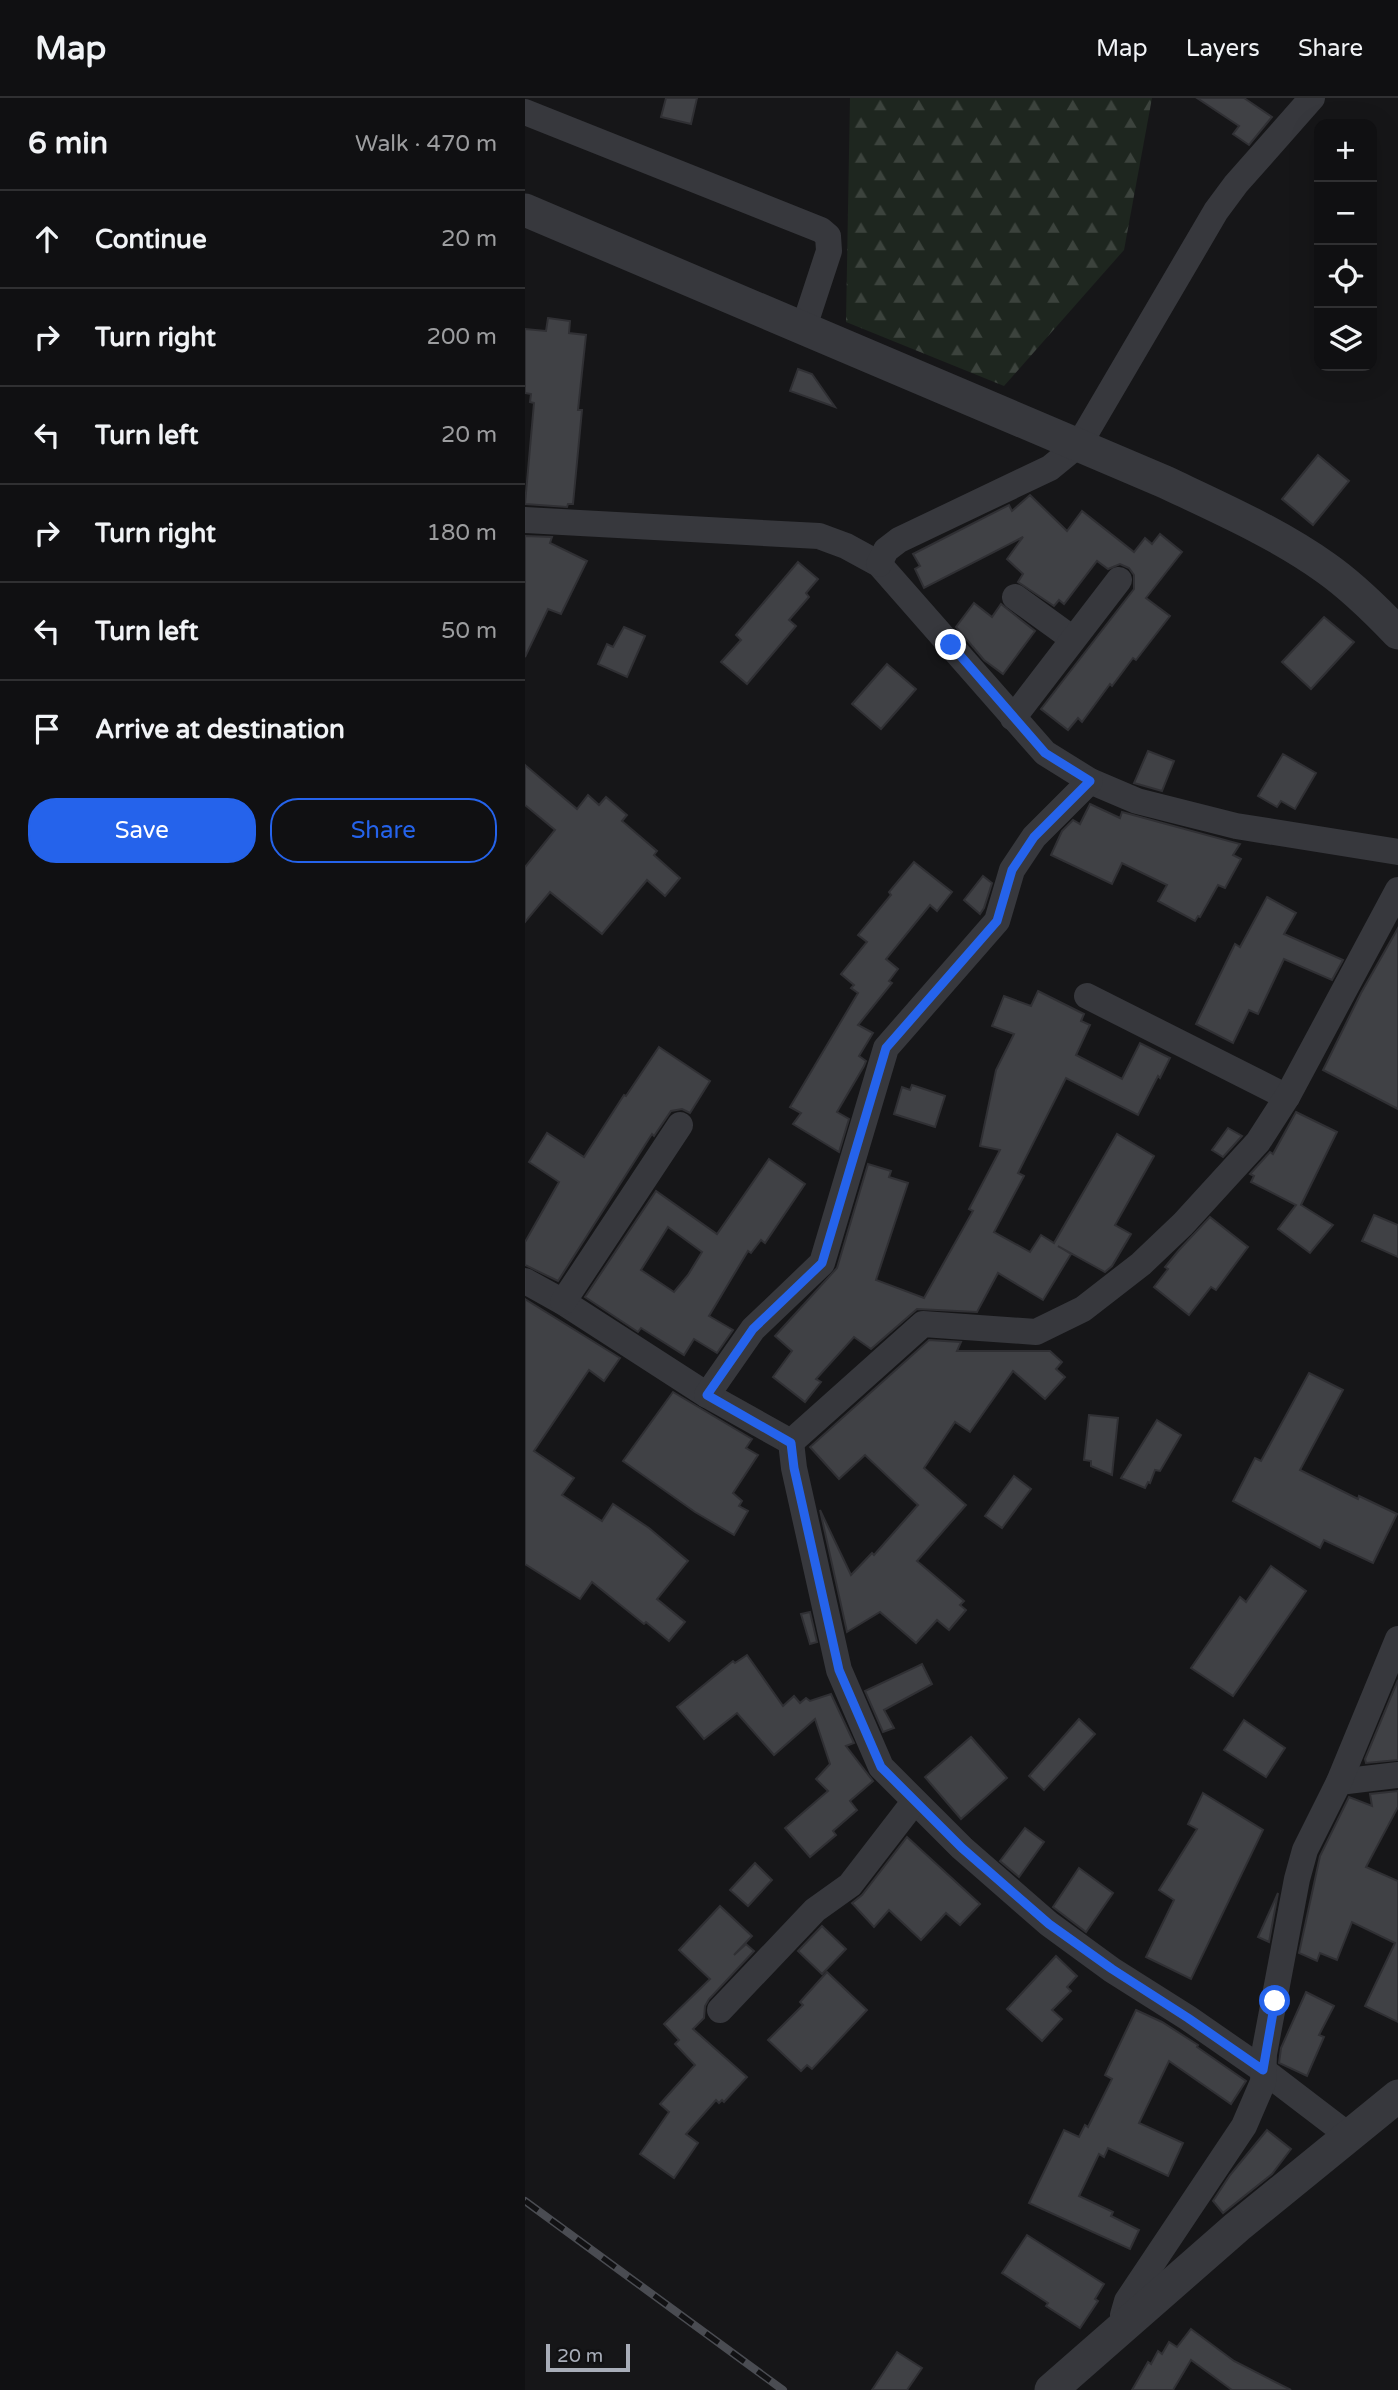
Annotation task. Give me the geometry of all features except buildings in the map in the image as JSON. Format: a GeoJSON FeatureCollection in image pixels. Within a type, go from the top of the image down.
{"type":"FeatureCollection","features":[{"type":"Feature","properties":{"kind":"street"},"geometry":{"type":"LineString","coordinates":[[879,564],[886,550],[899,540],[1050,468],[1077,445],[1216,211],[1236,184],[1312,98]]}},
{"type":"Feature","properties":{"kind":"street"},"geometry":{"type":"LineString","coordinates":[[525,112],[821,230],[828,236],[829,251],[804,327]]}},
{"type":"Feature","properties":{"kind":"street"},"geometry":{"type":"LineString","coordinates":[[525,211],[1165,482],[1296,548],[1350,586],[1398,633]]}},
{"type":"Feature","properties":{"kind":"street"},"geometry":{"type":"LineString","coordinates":[[525,520],[819,536],[846,546],[879,564],[1045,753],[1090,781],[1137,801],[1236,826],[1398,852]]}},
{"type":"Feature","properties":{"kind":"street"},"geometry":{"type":"LineString","coordinates":[[1013,718],[1119,580]]}},
{"type":"Feature","properties":{"kind":"street"},"geometry":{"type":"LineString","coordinates":[[1015,597],[1073,639]]}},
{"type":"Feature","properties":{"kind":"street"},"geometry":{"type":"LineString","coordinates":[[707,1395],[753,1329],[822,1263],[886,1048],[997,921],[1012,870],[1034,837],[1090,781]]}},
{"type":"Feature","properties":{"kind":"street"},"geometry":{"type":"LineString","coordinates":[[791,1443],[923,1324],[1036,1332],[1083,1309],[1141,1264],[1183,1224],[1258,1142],[1287,1097],[1398,890]]}},
{"type":"Feature","properties":{"kind":"street"},"geometry":{"type":"LineString","coordinates":[[1087,996],[1287,1097]]}},
{"type":"Feature","properties":{"kind":"street"},"geometry":{"type":"LineString","coordinates":[[563,1302],[680,1125]]}},
{"type":"Feature","properties":{"kind":"street"},"geometry":{"type":"LineString","coordinates":[[525,1281],[563,1302],[707,1395],[791,1443]]}},
{"type":"Feature","properties":{"kind":"street"},"geometry":{"type":"LineString","coordinates":[[791,1443],[794,1468],[839,1670],[881,1767],[971,1856],[1049,1924],[1263,2070],[1348,2135]]}},
{"type":"Feature","properties":{"kind":"street"},"geometry":{"type":"LineString","coordinates":[[1128,2323],[1123,2315],[1127,2301],[1244,2126],[1260,2089],[1297,1879],[1305,1850],[1339,1782],[1398,1639]]}},
{"type":"Feature","properties":{"kind":"street"},"geometry":{"type":"LineString","coordinates":[[1339,1782],[1398,1775]]}},
{"type":"Feature","properties":{"kind":"street"},"geometry":{"type":"LineString","coordinates":[[720,2010],[815,1910],[850,1885],[914,1802]]}},
{"type":"Feature","properties":{"kind":"street"},"geometry":{"type":"LineString","coordinates":[[1051,2390],[1237,2227],[1398,2095]]}},
{"type":"Feature","properties":{"kind":"green space"},"geometry":{"type":"Polygon","coordinates":[[[850,98],[1152,98],[1124,250],[1004,386],[846,322],[850,98]]]}},
{"type":"Feature","properties":{"kind":"railway"},"geometry":{"type":"LineString","coordinates":[[525,2201],[783,2390]]}},
{"type":"Feature","properties":{"kind":"route"},"geometry":{"type":"LineString","coordinates":[[951,645],[1045,753],[1090,781],[1034,837],[1012,870],[997,921],[886,1048],[822,1263],[753,1329],[707,1395],[791,1443],[794,1468],[839,1670],[881,1767],[962,1848],[1049,1924],[1263,2070],[1275,2001]]}}]}
